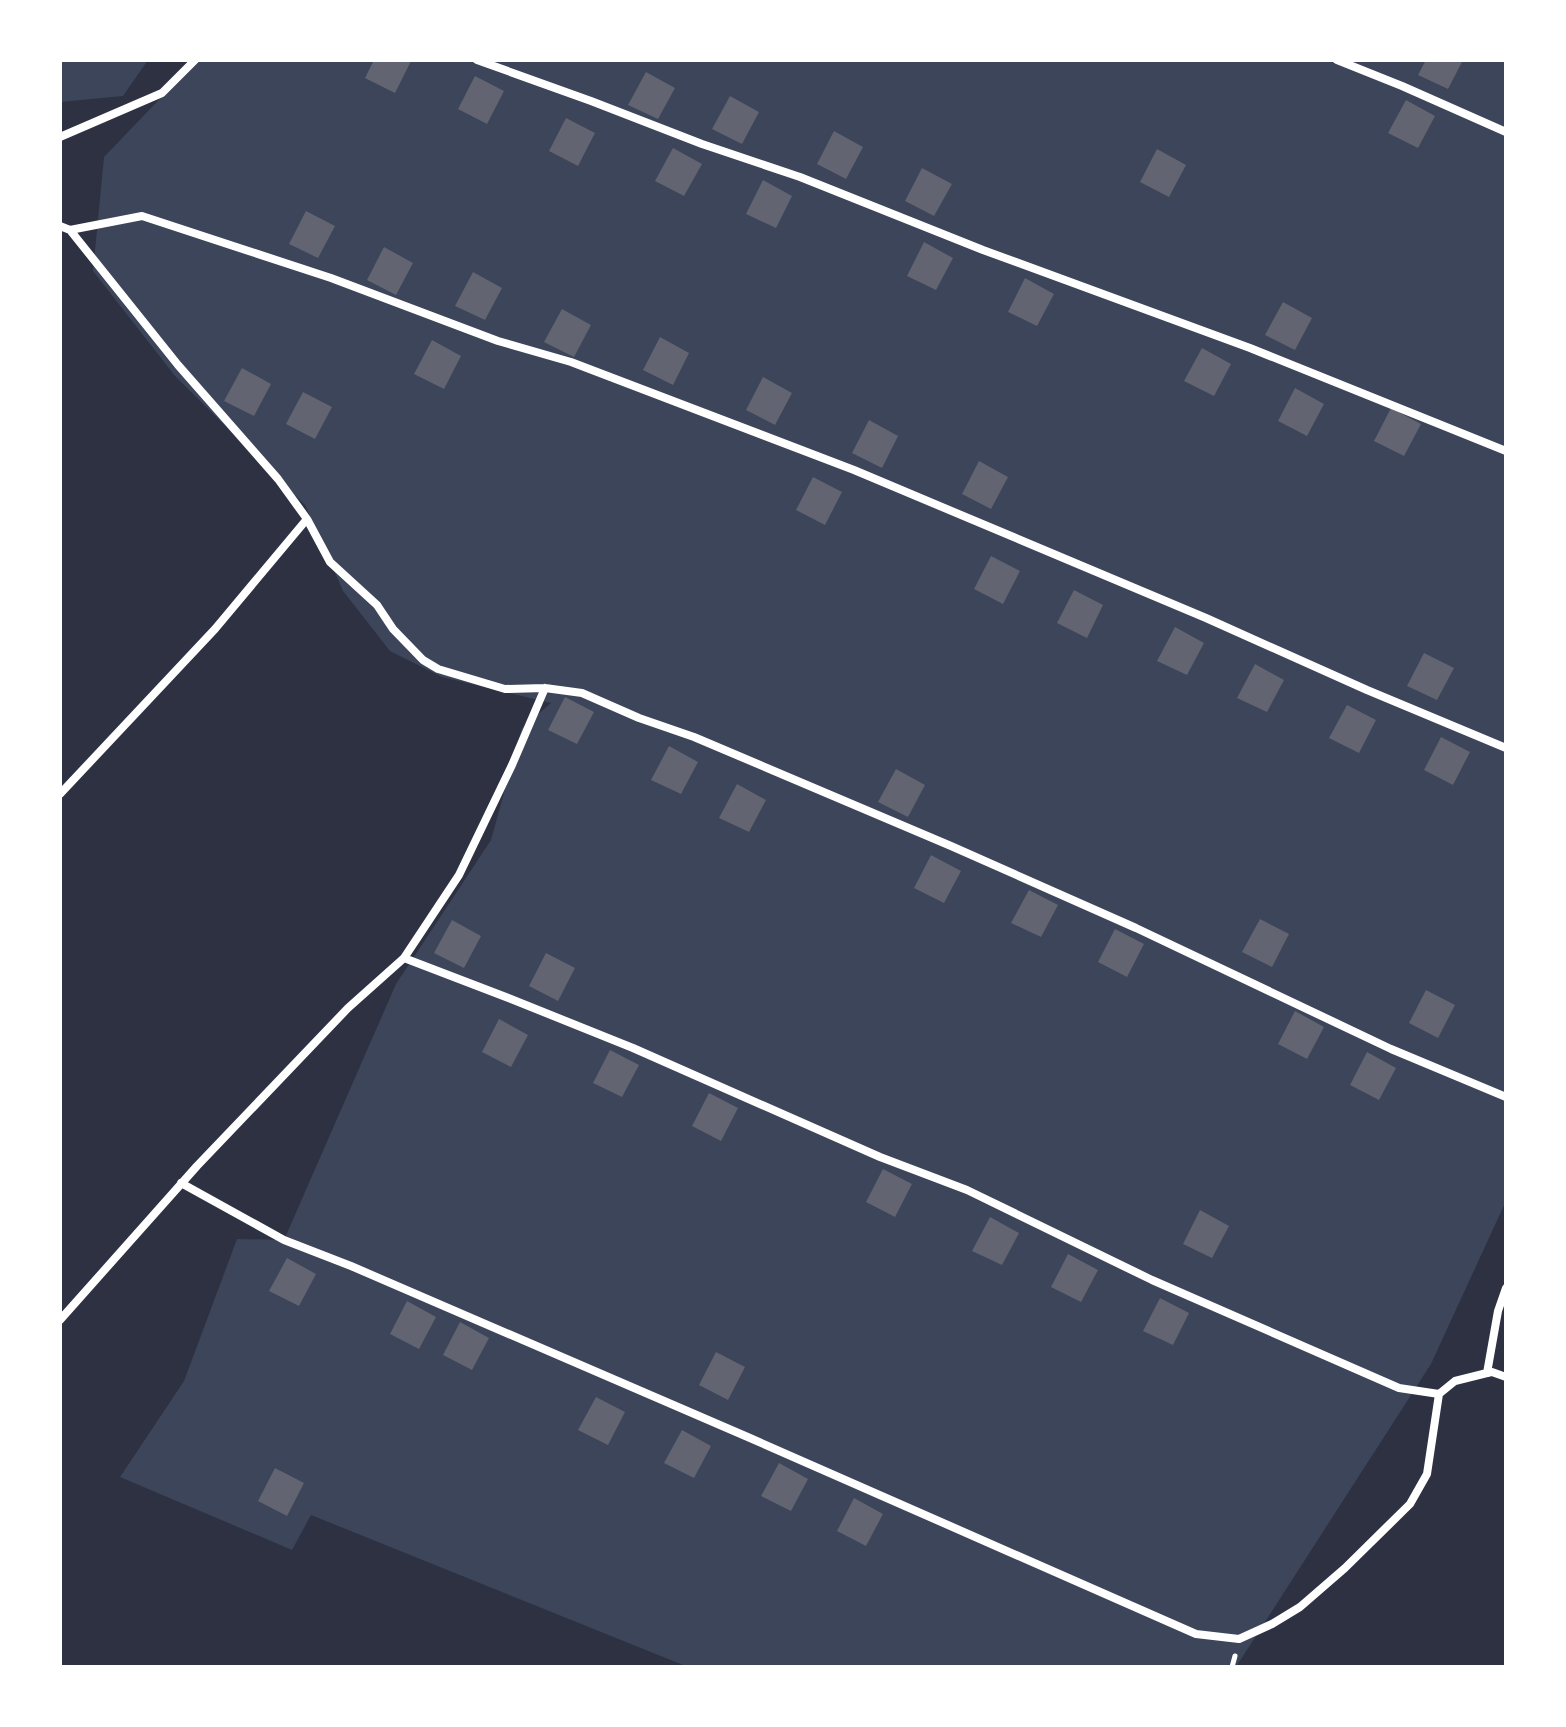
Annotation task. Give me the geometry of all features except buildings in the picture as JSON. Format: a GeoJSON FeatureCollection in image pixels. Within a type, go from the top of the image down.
{"type":"FeatureCollection","features":[{"type":"Feature","properties":{"kind":"street"},"geometry":{"type":"LineString","coordinates":[[60,137],[162,93],[195,60]]}},
{"type":"Feature","properties":{"kind":"street"},"geometry":{"type":"LineString","coordinates":[[477,60],[800,177],[983,250],[1250,348],[1506,451]]}},
{"type":"Feature","properties":{"kind":"street"},"geometry":{"type":"LineString","coordinates":[[1337,60],[1506,132]]}},
{"type":"Feature","properties":{"kind":"street"},"geometry":{"type":"LineString","coordinates":[[70,230],[142,216],[331,278],[498,341],[571,362],[854,470],[1506,748]]}},
{"type":"Feature","properties":{"kind":"street"},"geometry":{"type":"LineString","coordinates":[[60,226],[70,230],[178,365],[278,479],[307,519],[330,562],[377,605],[393,629],[423,660],[438,669],[505,689],[582,693],[639,718],[694,737],[951,846],[1199,957],[1391,1049],[1506,1097]]}},
{"type":"Feature","properties":{"kind":"street"},"geometry":{"type":"LineString","coordinates":[[60,794],[215,629],[307,519]]}},
{"type":"Feature","properties":{"kind":"street"},"geometry":{"type":"LineString","coordinates":[[60,1320],[181,1183],[348,1008],[404,958],[459,875],[550,689]]}},
{"type":"Feature","properties":{"kind":"street"},"geometry":{"type":"LineString","coordinates":[[404,958],[633,1048],[880,1157],[967,1190],[1152,1280],[1399,1388],[1439,1394]]}},
{"type":"Feature","properties":{"kind":"street"},"geometry":{"type":"LineString","coordinates":[[181,1183],[284,1240],[351,1266],[1196,1634],[1236,1640],[1300,1607],[1356,1558],[1410,1504],[1427,1474],[1439,1394],[1455,1381],[1492,1372],[1506,1377]]}},
{"type":"Feature","properties":{"kind":"street"},"geometry":{"type":"LineString","coordinates":[[1487,1373],[1498,1311],[1506,1288]]}},
{"type":"Feature","properties":{"kind":"shaded area"},"geometry":{"type":"Polygon","coordinates":[[[60,60],[148,60],[123,96],[60,102],[60,60]]]}},
{"type":"Feature","properties":{"kind":"shaded area"},"geometry":{"type":"Polygon","coordinates":[[[197,60],[1506,60],[1506,1201],[1431,1364],[1236,1667],[688,1667],[311,1515],[292,1550],[120,1477],[184,1381],[237,1239],[284,1240],[396,984],[491,840],[522,728],[551,703],[442,677],[390,651],[343,591],[305,505],[175,376],[93,271],[104,157],[197,60]]]}}]}
